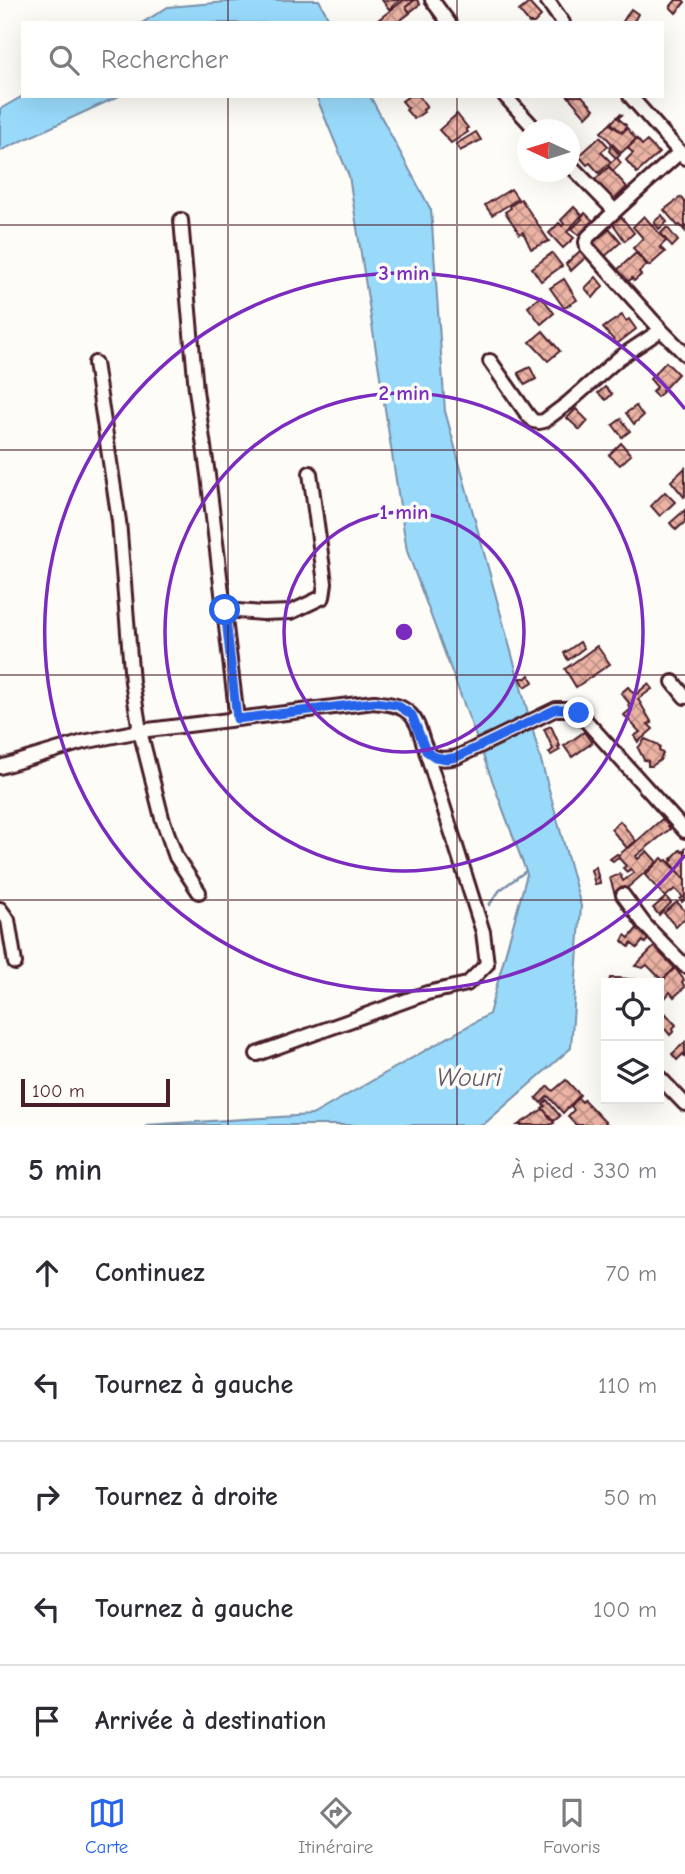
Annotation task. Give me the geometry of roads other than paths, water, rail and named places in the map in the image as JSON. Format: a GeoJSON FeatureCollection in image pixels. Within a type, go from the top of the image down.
{"type":"FeatureCollection","features":[{"type":"Feature","properties":{"kind":"street"},"geometry":{"type":"LineString","coordinates":[[432,0],[448,21]]}},
{"type":"Feature","properties":{"kind":"street"},"geometry":{"type":"LineString","coordinates":[[547,0],[563,21]]}},
{"type":"Feature","properties":{"kind":"street"},"geometry":{"type":"LineString","coordinates":[[507,98],[526,119]]}},
{"type":"Feature","properties":{"kind":"street"},"geometry":{"type":"LineString","coordinates":[[632,98],[682,155],[588,237],[587,247],[685,354]]}},
{"type":"Feature","properties":{"kind":"street"},"geometry":{"type":"LineString","coordinates":[[580,176],[615,211]]}},
{"type":"Feature","properties":{"kind":"street"},"geometry":{"type":"LineString","coordinates":[[181,220],[196,390],[237,719]]}},
{"type":"Feature","properties":{"kind":"street"},"geometry":{"type":"LineString","coordinates":[[490,360],[533,421],[544,421],[620,358],[661,330]]}},
{"type":"Feature","properties":{"kind":"street"},"geometry":{"type":"LineString","coordinates":[[95,363],[119,521],[132,682],[140,731],[162,818],[176,857],[199,892]]}},
{"type":"Feature","properties":{"kind":"street"},"geometry":{"type":"LineString","coordinates":[[225,610],[291,612],[323,597],[325,583],[310,472]]}},
{"type":"Feature","properties":{"kind":"street"},"geometry":{"type":"LineString","coordinates":[[673,682],[685,697]]}},
{"type":"Feature","properties":{"kind":"street"},"geometry":{"type":"LineString","coordinates":[[0,767],[83,742],[140,731],[374,702],[397,705],[412,715],[426,751],[483,932],[487,964],[467,984],[427,993],[257,1054]]}},
{"type":"Feature","properties":{"kind":"street"},"geometry":{"type":"LineString","coordinates":[[426,751],[435,757],[457,757],[556,709],[570,709],[579,713],[685,831]]}},
{"type":"Feature","properties":{"kind":"street"},"geometry":{"type":"LineString","coordinates":[[623,895],[645,925],[685,966]]}},
{"type":"Feature","properties":{"kind":"street"},"geometry":{"type":"LineString","coordinates":[[0,909],[8,920],[15,963]]}},
{"type":"Feature","properties":{"kind":"street"},"geometry":{"type":"LineString","coordinates":[[664,1082],[685,1104]]}},
{"type":"Feature","properties":{"kind":"water"},"geometry":{"type":"Polygon","coordinates":[[[250,0],[319,0],[330,21],[145,21],[168,7],[250,0]]]}},
{"type":"Feature","properties":{"kind":"water"},"geometry":{"type":"Polygon","coordinates":[[[21,97],[115,98],[0,151],[0,109],[21,97]]]}},
{"type":"Feature","properties":{"kind":"water","name":"Wouri"},"geometry":{"type":"Polygon","coordinates":[[[317,98],[371,98],[431,210],[445,411],[581,906],[571,1048],[483,1125],[145,1125],[312,1115],[489,1014],[527,874],[407,551],[349,176],[317,98]]]}},
{"type":"Feature","properties":{"kind":"waterway"},"geometry":{"type":"LineString","coordinates":[[489,905],[500,890],[526,871]]}}]}
